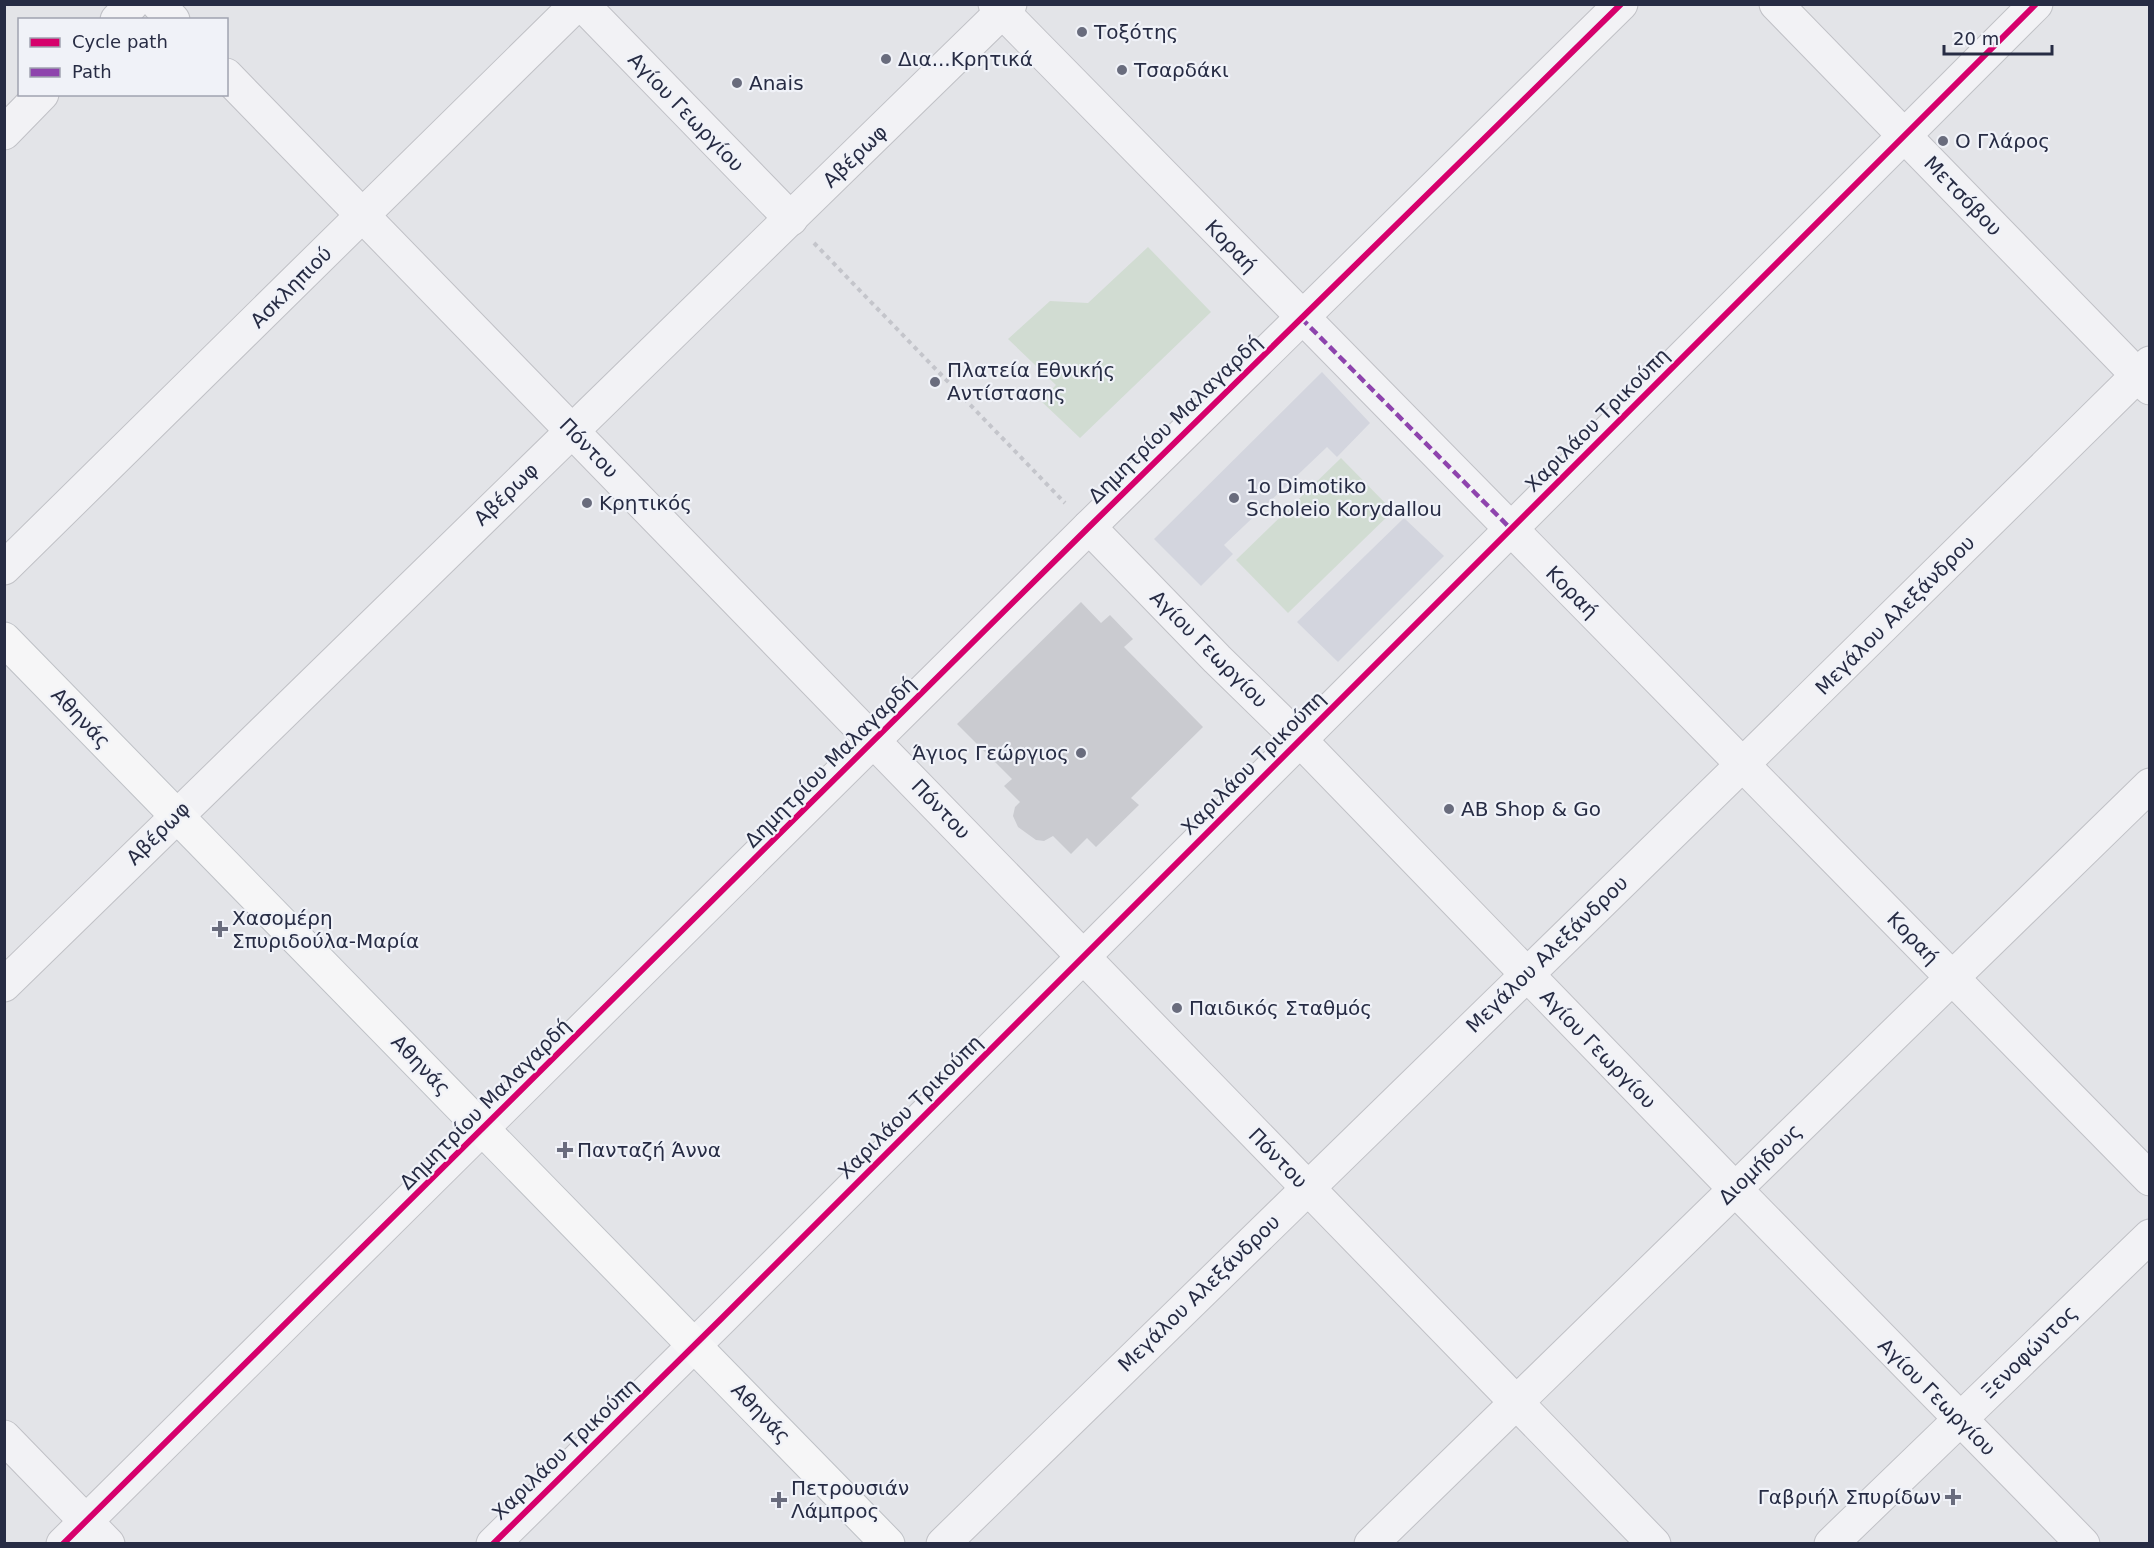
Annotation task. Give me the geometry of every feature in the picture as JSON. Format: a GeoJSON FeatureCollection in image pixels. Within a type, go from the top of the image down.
{"type":"FeatureCollection","features":[{"type":"Feature","properties":{"kind":"main road","name":"Αθηνάς"},"geometry":{"type":"LineString","coordinates":[[4,639],[888,1544]]}},
{"type":"Feature","properties":{"kind":"street"},"geometry":{"type":"LineString","coordinates":[[119,18],[132,4]]}},
{"type":"Feature","properties":{"kind":"street"},"geometry":{"type":"LineString","coordinates":[[158,4],[171,18]]}},
{"type":"Feature","properties":{"kind":"street","name":"Ασκληπιού"},"geometry":{"type":"LineString","coordinates":[[4,568],[577,4]]}},
{"type":"Feature","properties":{"kind":"street","name":"Αγίου Γεωργίου"},"geometry":{"type":"LineString","coordinates":[[582,4],[790,219]]}},
{"type":"Feature","properties":{"kind":"street","name":"Δημητρίου Μαλαγαρδή"},"geometry":{"type":"LineString","coordinates":[[86,1536],[483,1129],[1089,527],[1621,4]]}},
{"type":"Feature","properties":{"kind":"street","name":"Μετσόβου"},"geometry":{"type":"LineString","coordinates":[[1776,4],[1904,136],[2145,376]]}},
{"type":"Feature","properties":{"kind":"street","name":"Χαριλάου Τρικούπη"},"geometry":{"type":"LineString","coordinates":[[493,1544],[1084,957],[1299,739],[2036,4]]}},
{"type":"Feature","properties":{"kind":"street","name":"Αβέρωφ"},"geometry":{"type":"LineString","coordinates":[[4,985],[790,219],[1002,7]]}},
{"type":"Feature","properties":{"kind":"street","name":"Κοραή"},"geometry":{"type":"LineString","coordinates":[[1002,7],[1301,318],[2150,1179]]}},
{"type":"Feature","properties":{"kind":"street","name":"Πόντου"},"geometry":{"type":"LineString","coordinates":[[228,77],[1654,1544]]}},
{"type":"Feature","properties":{"kind":"street"},"geometry":{"type":"LineString","coordinates":[[4,133],[40,96]]}},
{"type":"Feature","properties":{"kind":"street","name":"Μεγάλου Αλεξάνδρου"},"geometry":{"type":"LineString","coordinates":[[943,1544],[2145,376]]}},
{"type":"Feature","properties":{"kind":"street","name":"Αγίου Γεωργίου"},"geometry":{"type":"LineString","coordinates":[[1089,527],[1217,659],[1299,739],[1735,1190],[2083,1544]]}},
{"type":"Feature","properties":{"kind":"street","name":"Διομήδους"},"geometry":{"type":"LineString","coordinates":[[1371,1544],[2150,785]]}},
{"type":"Feature","properties":{"kind":"street","name":"Ξενοφώντος"},"geometry":{"type":"LineString","coordinates":[[1831,1544],[2150,1236]]}},
{"type":"Feature","properties":{"kind":"street"},"geometry":{"type":"LineString","coordinates":[[4,1437],[86,1536]]}},
{"type":"Feature","properties":{"kind":"path"},"geometry":{"type":"LineString","coordinates":[[790,219],[1089,527]]}},
{"type":"Feature","properties":{"kind":"shaded area"},"geometry":{"type":"Polygon","coordinates":[[[1148,247],[1211,312],[1080,438],[1041,401],[1056,385],[1008,339],[1050,301],[1088,303],[1148,247]]]}},
{"type":"Feature","properties":{"kind":"shaded area","name":"1o Dimotiko Scholeio Korydallou"},"geometry":{"type":"Polygon","coordinates":[[[1322,372],[1370,423],[1337,457],[1327,447],[1224,545],[1233,554],[1201,586],[1154,539],[1322,372]]]}},
{"type":"Feature","properties":{"kind":"shaded area"},"geometry":{"type":"Polygon","coordinates":[[[1341,458],[1393,511],[1288,613],[1236,560],[1341,458]]]}},
{"type":"Feature","properties":{"kind":"shaded area"},"geometry":{"type":"Polygon","coordinates":[[[1404,518],[1444,556],[1338,662],[1297,622],[1404,518]]]}},
{"type":"Feature","properties":{"kind":"building","name":"Άγιος Γεώργιος"},"geometry":{"type":"Polygon","coordinates":[[[1081,602],[1101,623],[1110,615],[1133,639],[1124,647],[1203,727],[1131,798],[1139,805],[1096,847],[1087,838],[1071,854],[1053,836],[1044,841],[1036,840],[1018,827],[1013,816],[1015,807],[1020,802],[1004,786],[1012,779],[957,724],[1081,602]]]}},
{"type":"Feature","properties":{"kind":"marked path"},"geometry":{"type":"LineString","coordinates":[[1301,318],[1511,529]]}},
{"type":"Feature","properties":{"kind":"cycle path"},"geometry":{"type":"LineString","coordinates":[[63,1544],[1089,527],[1621,4]]}},
{"type":"Feature","properties":{"kind":"cycle path"},"geometry":{"type":"LineString","coordinates":[[493,1544],[722,1318],[2036,4]]}},
{"type":"Feature","properties":{"kind":"place","name":"Τοξότης"},"geometry":{"type":"Point","coordinates":[1082,32]}},
{"type":"Feature","properties":{"kind":"place","name":"Δια...Κρητικά"},"geometry":{"type":"Point","coordinates":[886,59]}},
{"type":"Feature","properties":{"kind":"place","name":"Τσαρδάκι"},"geometry":{"type":"Point","coordinates":[1122,70]}},
{"type":"Feature","properties":{"kind":"place","name":"Anais"},"geometry":{"type":"Point","coordinates":[737,83]}},
{"type":"Feature","properties":{"kind":"place","name":"Ο Γλάρος"},"geometry":{"type":"Point","coordinates":[1943,141]}},
{"type":"Feature","properties":{"kind":"place","name":"Πλατεία Εθνικής Αντίστασης"},"geometry":{"type":"Point","coordinates":[935,382]}},
{"type":"Feature","properties":{"kind":"place","name":"1o Dimotiko Scholeio Korydallou"},"geometry":{"type":"Point","coordinates":[1234,498]}},
{"type":"Feature","properties":{"kind":"place","name":"Κρητικός"},"geometry":{"type":"Point","coordinates":[587,503]}},
{"type":"Feature","properties":{"kind":"place","name":"Άγιος Γεώργιος"},"geometry":{"type":"Point","coordinates":[1081,753]}},
{"type":"Feature","properties":{"kind":"place","name":"ΑΒ Shop & Go"},"geometry":{"type":"Point","coordinates":[1449,809]}},
{"type":"Feature","properties":{"kind":"place","name":"Χασομέρη Σπυριδούλα-Μαρία"},"geometry":{"type":"Point","coordinates":[220,929]}},
{"type":"Feature","properties":{"kind":"place","name":"Παιδικός Σταθμός"},"geometry":{"type":"Point","coordinates":[1177,1008]}},
{"type":"Feature","properties":{"kind":"place","name":"Πανταζή Άννα"},"geometry":{"type":"Point","coordinates":[565,1150]}},
{"type":"Feature","properties":{"kind":"place","name":"Γαβριήλ Σπυρίδων"},"geometry":{"type":"Point","coordinates":[1953,1497]}},
{"type":"Feature","properties":{"kind":"place","name":"Πετρουσιάν Λάμπρος"},"geometry":{"type":"Point","coordinates":[779,1500]}}]}
